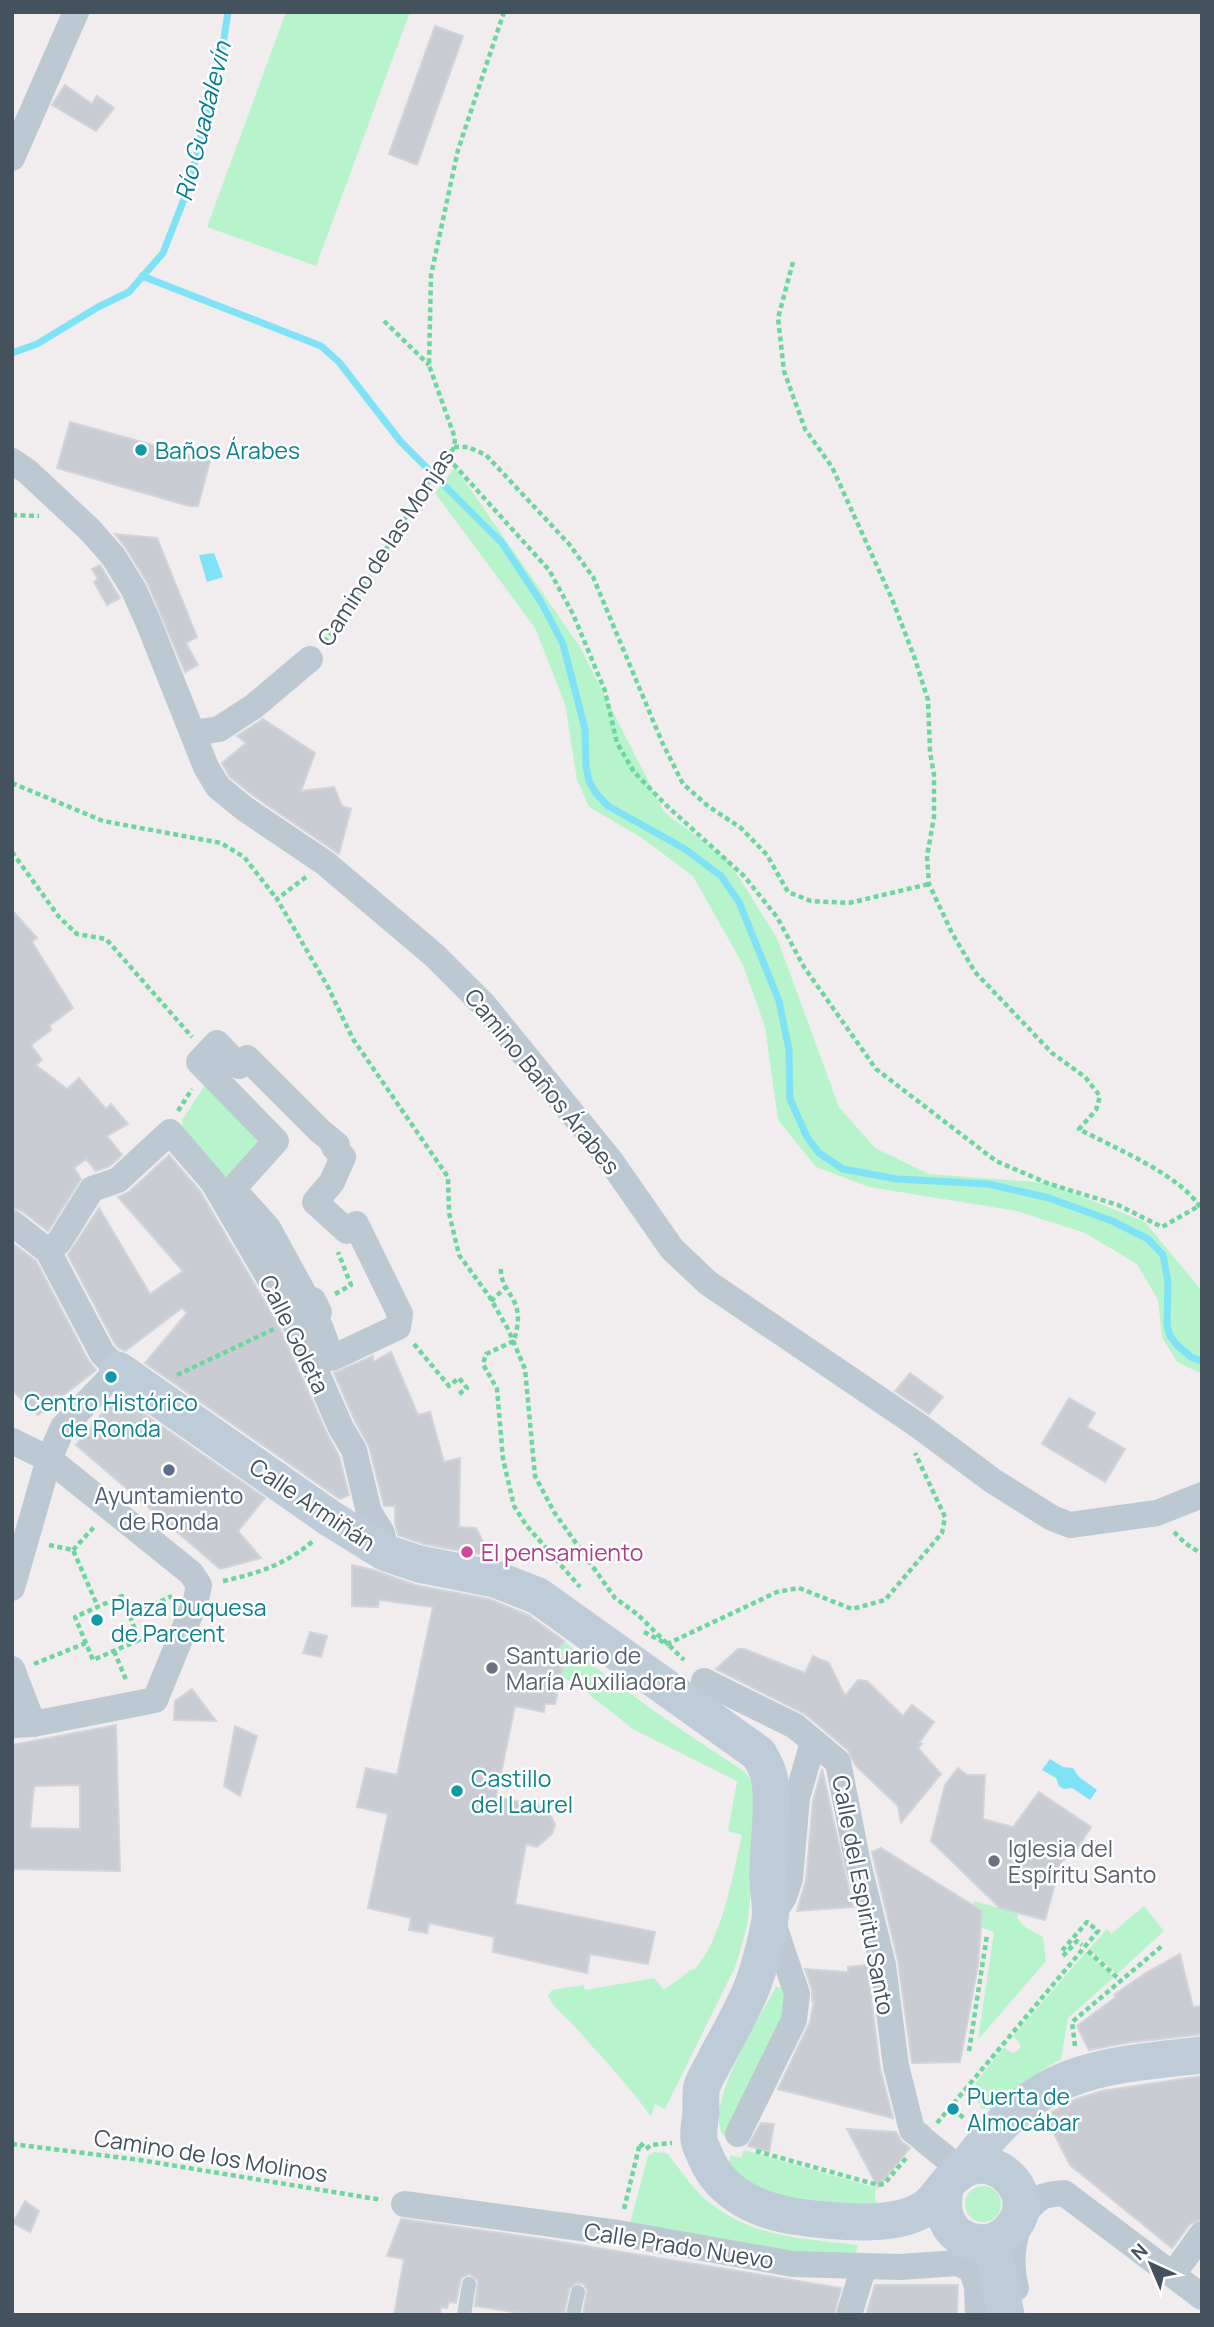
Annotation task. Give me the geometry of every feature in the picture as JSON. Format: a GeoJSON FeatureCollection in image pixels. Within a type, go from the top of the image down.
{"type":"FeatureCollection","features":[{"type":"Feature","properties":{"kind":"street"},"geometry":{"type":"LineString","coordinates":[[12,158],[76,12]]}},
{"type":"Feature","properties":{"kind":"street","name":"Camino Baños Árabes"},"geometry":{"type":"LineString","coordinates":[[12,461],[28,472],[90,530],[113,556],[134,590],[206,767],[218,787],[245,809],[325,863],[434,955],[484,1005],[610,1160],[672,1249],[708,1283],[919,1426],[993,1481],[1052,1518],[1070,1525],[1157,1513],[1202,1495]]}},
{"type":"Feature","properties":{"kind":"street","name":"Camino de las Monjas"},"geometry":{"type":"LineString","coordinates":[[193,733],[219,729],[253,707],[310,659]]}},
{"type":"Feature","properties":{"kind":"street"},"geometry":{"type":"LineString","coordinates":[[217,1042],[239,1066],[247,1058],[337,1145],[334,1147],[344,1157],[332,1182],[315,1202],[347,1231],[356,1224],[400,1314],[398,1327],[332,1358],[315,1314],[319,1312],[305,1313],[313,1300],[309,1303],[268,1228],[233,1189],[276,1140],[206,1061],[217,1042]]}},
{"type":"Feature","properties":{"kind":"street"},"geometry":{"type":"LineString","coordinates":[[48,1251],[59,1242],[92,1189],[118,1180],[170,1132]]}},
{"type":"Feature","properties":{"kind":"street","name":"Calle Goleta"},"geometry":{"type":"LineString","coordinates":[[170,1132],[213,1182],[305,1313],[341,1428],[354,1450],[369,1512],[382,1533],[386,1553]]}},
{"type":"Feature","properties":{"kind":"street","name":"Calle Armiñán"},"geometry":{"type":"LineString","coordinates":[[12,1223],[48,1251],[102,1353],[118,1370],[331,1519],[386,1553],[419,1564],[495,1579],[538,1596],[692,1690],[759,1754],[768,1772],[770,1787],[768,1877],[771,1917],[752,1987],[702,2087],[699,2141],[712,2173],[730,2191],[753,2205],[787,2216],[851,2223]]}},
{"type":"Feature","properties":{"kind":"street"},"geometry":{"type":"LineString","coordinates":[[14,1577],[49,1459],[63,1427],[118,1370]]}},
{"type":"Feature","properties":{"kind":"street"},"geometry":{"type":"LineString","coordinates":[[12,1441],[49,1459],[191,1573],[198,1593],[155,1700],[22,1725],[13,1671]]}},
{"type":"Feature","properties":{"kind":"street","name":"Calle del Espiritu Santo"},"geometry":{"type":"LineString","coordinates":[[692,1690],[795,1726],[838,1762],[857,1859],[883,1965],[896,2066],[912,2130],[958,2175]]}},
{"type":"Feature","properties":{"kind":"street"},"geometry":{"type":"LineString","coordinates":[[742,2141],[794,2020],[797,1994],[771,1917],[784,1897],[790,1879],[797,1798],[813,1742]]}},
{"type":"Feature","properties":{"kind":"street"},"geometry":{"type":"LineString","coordinates":[[1006,2315],[968,2245],[948,2225],[943,2212],[942,2199],[958,2175],[987,2138],[1009,2116],[1042,2091],[1078,2074],[1123,2063],[1202,2055]]}},
{"type":"Feature","properties":{"kind":"street"},"geometry":{"type":"LineString","coordinates":[[851,2223],[872,2232],[919,2230],[968,2245],[1004,2236],[1014,2227],[1021,2203],[1019,2190],[1011,2177],[1016,2136],[1023,2118],[1042,2091]]}},
{"type":"Feature","properties":{"kind":"street"},"geometry":{"type":"LineString","coordinates":[[851,2223],[911,2215],[925,2209],[958,2175],[977,2165],[989,2165],[1011,2177],[1073,2183],[1202,2282]]}},
{"type":"Feature","properties":{"kind":"street"},"geometry":{"type":"LineString","coordinates":[[1022,2315],[1013,2278],[1013,2247],[1018,2227],[1029,2209],[1044,2196],[1064,2193],[1202,2297]]}},
{"type":"Feature","properties":{"kind":"street","name":"Calle Prado Nuevo"},"geometry":{"type":"LineString","coordinates":[[404,2203],[587,2238],[618,2233],[793,2264],[900,2267],[968,2245]]}},
{"type":"Feature","properties":{"kind":"street"},"geometry":{"type":"LineString","coordinates":[[1180,2266],[1202,2234]]}},
{"type":"Feature","properties":{"kind":"street"},"geometry":{"type":"LineString","coordinates":[[968,2245],[971,2269],[977,2286],[978,2315]]}},
{"type":"Feature","properties":{"kind":"street"},"geometry":{"type":"LineString","coordinates":[[849,2315],[864,2266]]}},
{"type":"Feature","properties":{"kind":"lane"},"geometry":{"type":"LineString","coordinates":[[464,2315],[469,2284]]}},
{"type":"Feature","properties":{"kind":"lane"},"geometry":{"type":"LineString","coordinates":[[573,2315],[578,2292]]}},
{"type":"Feature","properties":{"kind":"path","name":"Camino de las Monjas"},"geometry":{"type":"LineString","coordinates":[[310,659],[342,620],[424,488],[449,458],[454,447],[454,438],[429,365],[431,275],[458,150],[505,12]]}},
{"type":"Feature","properties":{"kind":"path"},"geometry":{"type":"LineString","coordinates":[[449,458],[549,569],[573,614],[605,691],[617,743],[634,772],[744,876],[777,917],[804,968],[876,1069],[996,1161],[1046,1183],[1118,1205],[1162,1227],[1200,1208],[1196,1200],[1151,1166],[1079,1129],[1096,1110],[1100,1096],[1084,1077],[1052,1053],[975,972],[952,933],[929,884],[927,856],[934,817],[934,775],[930,752],[928,700],[892,599],[832,467],[806,429],[784,371],[778,318],[793,262]]}},
{"type":"Feature","properties":{"kind":"path"},"geometry":{"type":"LineString","coordinates":[[384,321],[429,365]]}},
{"type":"Feature","properties":{"kind":"path"},"geometry":{"type":"LineString","coordinates":[[454,447],[468,447],[486,455],[569,544],[593,577],[662,742],[683,784],[708,807],[741,828],[767,855],[789,892],[811,901],[849,903],[929,884]]}},
{"type":"Feature","properties":{"kind":"path"},"geometry":{"type":"LineString","coordinates":[[12,515],[36,516]]}},
{"type":"Feature","properties":{"kind":"path"},"geometry":{"type":"LineString","coordinates":[[12,783],[103,821],[221,843],[244,857],[277,899],[316,965],[353,1039],[389,1087],[449,1177],[449,1213],[459,1255],[491,1301],[514,1341],[525,1369],[535,1476],[554,1512],[614,1598],[637,1614],[667,1644],[692,1690]]}},
{"type":"Feature","properties":{"kind":"path"},"geometry":{"type":"LineString","coordinates":[[12,852],[59,917],[76,934],[106,939],[206,1061],[175,1116],[170,1132]]}},
{"type":"Feature","properties":{"kind":"path"},"geometry":{"type":"LineString","coordinates":[[277,899],[325,863]]}},
{"type":"Feature","properties":{"kind":"path"},"geometry":{"type":"LineString","coordinates":[[194,1367],[305,1313],[351,1285],[336,1248]]}},
{"type":"Feature","properties":{"kind":"path"},"geometry":{"type":"LineString","coordinates":[[501,1269],[500,1277],[516,1305],[518,1322],[514,1341]]}},
{"type":"Feature","properties":{"kind":"path"},"geometry":{"type":"LineString","coordinates":[[491,1301],[505,1288]]}},
{"type":"Feature","properties":{"kind":"path"},"geometry":{"type":"LineString","coordinates":[[514,1341],[486,1354],[483,1364],[497,1389],[503,1459],[510,1493],[514,1506],[526,1525],[583,1590]]}},
{"type":"Feature","properties":{"kind":"path"},"geometry":{"type":"LineString","coordinates":[[667,1644],[777,1592],[799,1588],[852,1609],[885,1600],[942,1533],[945,1517],[914,1453],[914,1437],[919,1426]]}},
{"type":"Feature","properties":{"kind":"path"},"geometry":{"type":"LineString","coordinates":[[1157,1513],[1185,1543],[1202,1554]]}},
{"type":"Feature","properties":{"kind":"path"},"geometry":{"type":"LineString","coordinates":[[130,1616],[175,1594],[198,1593],[297,1555],[317,1537],[331,1519]]}},
{"type":"Feature","properties":{"kind":"path"},"geometry":{"type":"LineString","coordinates":[[26,1540],[73,1550],[98,1607]]}},
{"type":"Feature","properties":{"kind":"path"},"geometry":{"type":"LineString","coordinates":[[122,1595],[130,1616],[139,1640],[93,1660],[75,1617],[122,1595]]}},
{"type":"Feature","properties":{"kind":"path"},"geometry":{"type":"LineString","coordinates":[[639,1629],[667,1644]]}},
{"type":"Feature","properties":{"kind":"path"},"geometry":{"type":"LineString","coordinates":[[13,1671],[86,1643]]}},
{"type":"Feature","properties":{"kind":"path"},"geometry":{"type":"LineString","coordinates":[[114,1651],[135,1704]]}},
{"type":"Feature","properties":{"kind":"path"},"geometry":{"type":"LineString","coordinates":[[742,2141],[878,2185],[884,2183],[1098,1931],[1087,1922],[1062,1955],[1077,1941],[1082,1945]]}},
{"type":"Feature","properties":{"kind":"path"},"geometry":{"type":"LineString","coordinates":[[969,2050],[987,1935]]}},
{"type":"Feature","properties":{"kind":"path"},"geometry":{"type":"LineString","coordinates":[[1078,2074],[1072,2022],[1162,1946]]}},
{"type":"Feature","properties":{"kind":"path"},"geometry":{"type":"LineString","coordinates":[[1088,1951],[1121,1981]]}},
{"type":"Feature","properties":{"kind":"path"},"geometry":{"type":"LineString","coordinates":[[618,2233],[640,2143],[646,2149],[651,2145]]}},
{"type":"Feature","properties":{"kind":"path","name":"Camino de los Molinos"},"geometry":{"type":"LineString","coordinates":[[12,2144],[140,2160],[404,2203]]}},
{"type":"Feature","properties":{"kind":"green space"},"geometry":{"type":"Polygon","coordinates":[[[286,12],[410,12],[316,266],[207,227],[286,12]]]}},
{"type":"Feature","properties":{"kind":"green space"},"geometry":{"type":"Polygon","coordinates":[[[455,467],[580,647],[664,812],[728,860],[777,938],[839,1107],[875,1148],[929,1174],[1048,1183],[1145,1222],[1202,1291],[1202,1374],[1177,1362],[1162,1337],[1158,1300],[1137,1264],[1085,1233],[1017,1211],[869,1187],[816,1167],[778,1120],[765,1027],[743,965],[693,876],[642,838],[589,807],[577,780],[565,704],[535,628],[435,493],[455,467]]]}},
{"type":"Feature","properties":{"kind":"green space"},"geometry":{"type":"Polygon","coordinates":[[[211,1076],[276,1141],[233,1189],[183,1130],[182,1120],[211,1076]]]}},
{"type":"Feature","properties":{"kind":"green space"},"geometry":{"type":"Polygon","coordinates":[[[564,1641],[630,1693],[745,1772],[753,1783],[755,1855],[747,1926],[736,1965],[665,2109],[655,2104],[651,2117],[625,2083],[548,1996],[552,1990],[584,1985],[585,1990],[654,1978],[664,1990],[694,1970],[704,1957],[719,1924],[742,1835],[728,1831],[737,1781],[633,1729],[580,1687],[561,1676],[564,1661],[550,1658],[564,1641]]]}},
{"type":"Feature","properties":{"kind":"green space"},"geometry":{"type":"Polygon","coordinates":[[[974,1901],[1018,1913],[1017,1918],[1025,1927],[1043,1937],[1046,1961],[978,2040],[994,1932],[963,1921],[974,1901]]]}},
{"type":"Feature","properties":{"kind":"green space"},"geometry":{"type":"Polygon","coordinates":[[[1144,1906],[1164,1931],[1117,1974],[1089,1949],[1107,1929],[1111,1934],[1144,1906]]]}},
{"type":"Feature","properties":{"kind":"green space"},"geometry":{"type":"Polygon","coordinates":[[[1086,1952],[1114,1977],[1068,2018],[1061,2059],[1025,2081],[994,2109],[981,2109],[980,2104],[968,2092],[1004,2047],[1011,2053],[1021,2047],[1013,2036],[1086,1952]]]}},
{"type":"Feature","properties":{"kind":"green space"},"geometry":{"type":"Polygon","coordinates":[[[776,1987],[793,1988],[792,1998],[727,2139],[720,2127],[720,2109],[725,2088],[746,2041],[776,1987]]]}},
{"type":"Feature","properties":{"kind":"green space"},"geometry":{"type":"Polygon","coordinates":[[[744,2150],[877,2188],[875,2198],[881,2207],[784,2197],[757,2189],[728,2168],[730,2155],[741,2158],[744,2150]]]}},
{"type":"Feature","properties":{"kind":"green space"},"geometry":{"type":"Polygon","coordinates":[[[654,2152],[667,2153],[705,2199],[740,2222],[797,2238],[858,2245],[854,2259],[792,2255],[629,2227],[648,2156],[654,2152]]]}},
{"type":"Feature","properties":{"kind":"green space"},"geometry":{"type":"Polygon","coordinates":[[[983,2186],[996,2191],[1001,2204],[996,2217],[983,2222],[970,2217],[965,2204],[970,2191],[983,2186]]]}},
{"type":"Feature","properties":{"kind":"water"},"geometry":{"type":"Polygon","coordinates":[[[214,553],[223,577],[207,582],[199,555],[214,553]]]}},
{"type":"Feature","properties":{"kind":"water"},"geometry":{"type":"Polygon","coordinates":[[[1050,1759],[1063,1767],[1073,1768],[1079,1777],[1097,1790],[1090,1800],[1072,1788],[1064,1789],[1059,1786],[1056,1778],[1042,1770],[1050,1759]]]}},
{"type":"Feature","properties":{"kind":"building"},"geometry":{"type":"Polygon","coordinates":[[[435,26],[463,36],[417,165],[389,154],[435,26]]]}},
{"type":"Feature","properties":{"kind":"building"},"geometry":{"type":"Polygon","coordinates":[[[65,85],[92,104],[97,96],[114,108],[96,131],[52,105],[65,85]]]}},
{"type":"Feature","properties":{"kind":"building"},"geometry":{"type":"Polygon","coordinates":[[[70,422],[210,461],[198,506],[189,506],[57,468],[70,422]]]}},
{"type":"Feature","properties":{"kind":"building"},"geometry":{"type":"Polygon","coordinates":[[[115,534],[157,538],[197,637],[186,643],[198,665],[185,672],[148,584],[115,534]]]}},
{"type":"Feature","properties":{"kind":"building"},"geometry":{"type":"Polygon","coordinates":[[[100,565],[120,598],[107,605],[94,582],[98,579],[92,569],[100,565]]]}},
{"type":"Feature","properties":{"kind":"building"},"geometry":{"type":"Polygon","coordinates":[[[263,719],[315,753],[301,791],[334,787],[342,806],[351,809],[339,854],[254,796],[230,777],[222,763],[246,743],[237,736],[263,719]]]}},
{"type":"Feature","properties":{"kind":"building"},"geometry":{"type":"Polygon","coordinates":[[[12,910],[37,938],[32,942],[73,1008],[50,1025],[51,1030],[31,1045],[42,1060],[36,1065],[67,1089],[79,1078],[106,1109],[111,1104],[128,1124],[107,1136],[122,1155],[110,1166],[96,1171],[86,1159],[74,1168],[81,1179],[48,1231],[22,1211],[12,1208],[12,910]]]}},
{"type":"Feature","properties":{"kind":"building"},"geometry":{"type":"Polygon","coordinates":[[[169,1155],[200,1191],[279,1326],[339,1456],[349,1495],[340,1499],[145,1363],[187,1313],[182,1308],[125,1351],[115,1344],[68,1255],[99,1208],[150,1294],[183,1271],[118,1197],[129,1192],[169,1155]]]}},
{"type":"Feature","properties":{"kind":"building"},"geometry":{"type":"Polygon","coordinates":[[[12,1243],[36,1261],[88,1360],[96,1370],[38,1415],[12,1390],[12,1243]]]}},
{"type":"Feature","properties":{"kind":"building"},"geometry":{"type":"Polygon","coordinates":[[[391,1352],[418,1415],[430,1412],[444,1462],[460,1458],[459,1527],[476,1528],[488,1551],[478,1554],[424,1544],[398,1535],[395,1506],[384,1506],[369,1446],[334,1373],[373,1356],[373,1362],[391,1352]]]}},
{"type":"Feature","properties":{"kind":"building"},"geometry":{"type":"Polygon","coordinates":[[[910,1373],[943,1397],[929,1414],[895,1391],[910,1373]]]}},
{"type":"Feature","properties":{"kind":"building","name":"Ayuntamiento de Ronda"},"geometry":{"type":"Polygon","coordinates":[[[117,1395],[265,1498],[238,1531],[261,1558],[220,1569],[76,1445],[117,1395]]]}},
{"type":"Feature","properties":{"kind":"building"},"geometry":{"type":"Polygon","coordinates":[[[1069,1398],[1095,1413],[1087,1427],[1125,1449],[1105,1482],[1042,1444],[1069,1398]]]}},
{"type":"Feature","properties":{"kind":"building"},"geometry":{"type":"Polygon","coordinates":[[[352,1565],[415,1585],[489,1599],[528,1615],[564,1641],[550,1658],[564,1661],[555,1704],[545,1704],[544,1712],[515,1706],[496,1797],[546,1807],[555,1824],[552,1834],[537,1847],[526,1844],[515,1904],[655,1932],[648,1964],[590,1954],[587,1973],[493,1952],[494,1937],[429,1923],[427,1933],[409,1930],[411,1918],[368,1908],[388,1814],[357,1807],[366,1768],[397,1775],[433,1607],[379,1600],[378,1607],[352,1606],[352,1565]]]}},
{"type":"Feature","properties":{"kind":"building"},"geometry":{"type":"Polygon","coordinates":[[[310,1632],[327,1636],[321,1657],[303,1653],[310,1632]]]}},
{"type":"Feature","properties":{"kind":"building"},"geometry":{"type":"Polygon","coordinates":[[[738,1649],[805,1673],[813,1656],[829,1663],[845,1696],[858,1680],[867,1681],[903,1716],[912,1705],[934,1722],[918,1748],[941,1774],[901,1823],[898,1806],[855,1765],[848,1750],[805,1714],[716,1669],[738,1649]]]}},
{"type":"Feature","properties":{"kind":"building"},"geometry":{"type":"Polygon","coordinates":[[[192,1689],[216,1721],[174,1720],[175,1701],[192,1689]]]}},
{"type":"Feature","properties":{"kind":"building"},"geometry":{"type":"Polygon","coordinates":[[[116,1725],[120,1871],[12,1869],[12,1745],[116,1725]],[[80,1785],[34,1786],[30,1828],[80,1829],[80,1785]]]}},
{"type":"Feature","properties":{"kind":"building"},"geometry":{"type":"Polygon","coordinates":[[[235,1726],[257,1736],[240,1796],[224,1786],[235,1726]]]}},
{"type":"Feature","properties":{"kind":"building","name":"Iglesia del Espíritu Santo"},"geometry":{"type":"Polygon","coordinates":[[[958,1768],[967,1775],[985,1775],[983,1819],[1013,1827],[1039,1792],[1091,1827],[1074,1854],[1061,1862],[1045,1920],[1000,1908],[931,1841],[945,1785],[958,1768]]]}},
{"type":"Feature","properties":{"kind":"building"},"geometry":{"type":"Polygon","coordinates":[[[822,1769],[853,1907],[797,1911],[806,1880],[813,1801],[822,1769]]]}},
{"type":"Feature","properties":{"kind":"building"},"geometry":{"type":"Polygon","coordinates":[[[881,1848],[982,1911],[978,1965],[960,2062],[912,2063],[898,1961],[872,1852],[881,1848]]]}},
{"type":"Feature","properties":{"kind":"building"},"geometry":{"type":"Polygon","coordinates":[[[1180,1954],[1193,2007],[1202,2006],[1202,2034],[1089,2050],[1077,2026],[1116,1997],[1114,1995],[1147,1972],[1180,1954]]]}},
{"type":"Feature","properties":{"kind":"building"},"geometry":{"type":"Polygon","coordinates":[[[867,1965],[880,2068],[893,2118],[778,2089],[810,2022],[814,2001],[805,1969],[848,1972],[848,1967],[867,1965]]]}},
{"type":"Feature","properties":{"kind":"building"},"geometry":{"type":"Polygon","coordinates":[[[1202,2076],[1202,2219],[1190,2224],[1172,2248],[1070,2165],[1045,2116],[1076,2099],[1102,2091],[1202,2076]]]}},
{"type":"Feature","properties":{"kind":"building"},"geometry":{"type":"Polygon","coordinates":[[[761,2123],[774,2124],[769,2152],[748,2146],[761,2123]]]}},
{"type":"Feature","properties":{"kind":"building"},"geometry":{"type":"Polygon","coordinates":[[[847,2129],[896,2132],[910,2148],[878,2187],[847,2129]]]}},
{"type":"Feature","properties":{"kind":"building"},"geometry":{"type":"Polygon","coordinates":[[[25,2201],[39,2211],[30,2232],[13,2223],[25,2201]]]}},
{"type":"Feature","properties":{"kind":"building"},"geometry":{"type":"Polygon","coordinates":[[[401,2219],[543,2239],[841,2288],[834,2315],[583,2315],[587,2290],[584,2284],[576,2283],[569,2289],[564,2315],[533,2315],[475,2306],[478,2281],[470,2274],[461,2278],[456,2303],[449,2302],[447,2308],[441,2307],[440,2315],[394,2315],[404,2259],[387,2256],[401,2219]]]}},
{"type":"Feature","properties":{"kind":"building"},"geometry":{"type":"Polygon","coordinates":[[[875,2285],[958,2285],[957,2315],[866,2315],[875,2285]]]}},
{"type":"Feature","properties":{"kind":"waterway","name":"Río Guadalevín"},"geometry":{"type":"LineString","coordinates":[[12,353],[37,344],[98,307],[129,292],[163,253],[188,189],[222,51],[228,12]]}},
{"type":"Feature","properties":{"kind":"waterway"},"geometry":{"type":"LineString","coordinates":[[142,276],[321,346],[339,362],[401,442],[502,543],[541,602],[563,644],[585,729],[586,766],[595,792],[608,806],[685,849],[721,876],[739,902],[779,1001],[789,1050],[790,1099],[807,1137],[819,1153],[843,1169],[897,1179],[988,1184],[1049,1198],[1112,1221],[1148,1239],[1163,1255],[1168,1282],[1167,1325],[1170,1336],[1191,1357],[1202,1361]]}},
{"type":"Feature","properties":{"kind":"place","name":"Baños Árabes"},"geometry":{"type":"Point","coordinates":[141,450]}},
{"type":"Feature","properties":{"kind":"place","name":"Centro Histórico de Ronda"},"geometry":{"type":"Point","coordinates":[111,1377]}},
{"type":"Feature","properties":{"kind":"place","name":"Ayuntamiento de Ronda"},"geometry":{"type":"Point","coordinates":[169,1470]}},
{"type":"Feature","properties":{"kind":"place","name":"El pensamiento"},"geometry":{"type":"Point","coordinates":[467,1552]}},
{"type":"Feature","properties":{"kind":"place","name":"Plaza Duquesa de Parcent"},"geometry":{"type":"Point","coordinates":[97,1620]}},
{"type":"Feature","properties":{"kind":"place","name":"Santuario de María Auxiliadora"},"geometry":{"type":"Point","coordinates":[492,1668]}},
{"type":"Feature","properties":{"kind":"place","name":"Castillo del Laurel"},"geometry":{"type":"Point","coordinates":[457,1791]}},
{"type":"Feature","properties":{"kind":"place","name":"Iglesia del Espíritu Santo"},"geometry":{"type":"Point","coordinates":[994,1861]}},
{"type":"Feature","properties":{"kind":"place","name":"Puerta de Almocábar"},"geometry":{"type":"Point","coordinates":[953,2109]}}]}
